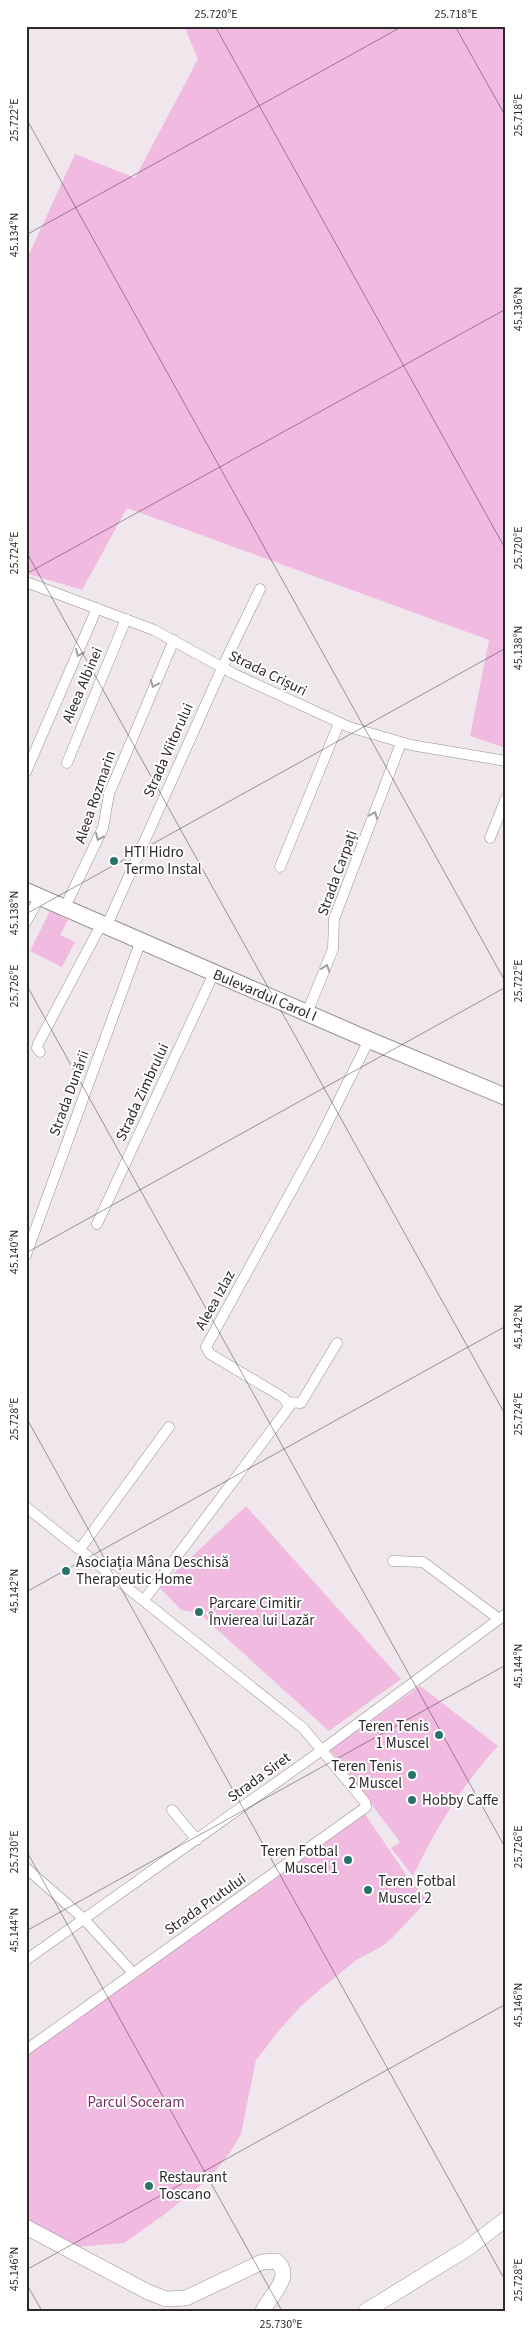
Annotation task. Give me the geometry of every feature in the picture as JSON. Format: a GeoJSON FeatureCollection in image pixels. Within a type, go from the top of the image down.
{"type":"FeatureCollection","features":[{"type":"Feature","properties":{"kind":"main road","name":"Bulevardul Carol I"},"geometry":{"type":"LineString","coordinates":[[33,894],[506,1097]]}},
{"type":"Feature","properties":{"kind":"street","name":"Strada Crișuri"},"geometry":{"type":"LineString","coordinates":[[26,582],[126,619],[174,640],[222,668],[339,723],[401,743],[506,761]]}},
{"type":"Feature","properties":{"kind":"street","name":"Strada Viitorului"},"geometry":{"type":"LineString","coordinates":[[40,1052],[37,1048],[38,1044],[105,924],[260,589]]}},
{"type":"Feature","properties":{"kind":"street"},"geometry":{"type":"LineString","coordinates":[[26,772],[97,608]]}},
{"type":"Feature","properties":{"kind":"street","name":"Aleea Albinei"},"geometry":{"type":"LineString","coordinates":[[66,763],[126,619]]}},
{"type":"Feature","properties":{"kind":"street","name":"Aleea Rozmarin"},"geometry":{"type":"LineString","coordinates":[[65,907],[100,835],[105,821],[109,794],[174,640]]}},
{"type":"Feature","properties":{"kind":"street"},"geometry":{"type":"LineString","coordinates":[[280,867],[339,723]]}},
{"type":"Feature","properties":{"kind":"street","name":"Strada Carpați"},"geometry":{"type":"LineString","coordinates":[[307,1013],[333,949],[334,919],[401,743]]}},
{"type":"Feature","properties":{"kind":"street"},"geometry":{"type":"LineString","coordinates":[[490,838],[506,798]]}},
{"type":"Feature","properties":{"kind":"street"},"geometry":{"type":"LineString","coordinates":[[26,922],[33,894]]}},
{"type":"Feature","properties":{"kind":"street","name":"Strada Dunării"},"geometry":{"type":"LineString","coordinates":[[27,1253],[141,940]]}},
{"type":"Feature","properties":{"kind":"street","name":"Strada Zimbrului"},"geometry":{"type":"LineString","coordinates":[[97,1224],[214,973]]}},
{"type":"Feature","properties":{"kind":"street","name":"Aleea Izlaz"},"geometry":{"type":"LineString","coordinates":[[287,1402],[279,1394],[210,1354],[206,1348],[317,1144],[370,1040]]}},
{"type":"Feature","properties":{"kind":"street"},"geometry":{"type":"LineString","coordinates":[[144,1600],[286,1412],[289,1407],[287,1402],[301,1403],[336,1343]]}},
{"type":"Feature","properties":{"kind":"street"},"geometry":{"type":"LineString","coordinates":[[80,1549],[168,1427]]}},
{"type":"Feature","properties":{"kind":"street"},"geometry":{"type":"LineString","coordinates":[[26,1507],[303,1728],[323,1750]]}},
{"type":"Feature","properties":{"kind":"street"},"geometry":{"type":"LineString","coordinates":[[393,1561],[424,1562],[502,1617]]}},
{"type":"Feature","properties":{"kind":"street","name":"Strada Siret"},"geometry":{"type":"LineString","coordinates":[[26,1960],[323,1750],[502,1617]]}},
{"type":"Feature","properties":{"kind":"street","name":"Strada Prutului"},"geometry":{"type":"LineString","coordinates":[[26,2050],[363,1811],[366,1807],[365,1802],[323,1750]]}},
{"type":"Feature","properties":{"kind":"street"},"geometry":{"type":"LineString","coordinates":[[172,1810],[197,1840]]}},
{"type":"Feature","properties":{"kind":"street"},"geometry":{"type":"LineString","coordinates":[[26,1868],[84,1919],[134,1973]]}},
{"type":"Feature","properties":{"kind":"street"},"geometry":{"type":"LineString","coordinates":[[366,2311],[468,2248],[506,2219]]}},
{"type":"Feature","properties":{"kind":"street"},"geometry":{"type":"LineString","coordinates":[[26,2227],[139,2287],[166,2299],[186,2298],[262,2262],[276,2261],[282,2265],[283,2279],[263,2311]]}},
{"type":"Feature","properties":{"kind":"green space"},"geometry":{"type":"Polygon","coordinates":[[[184,26],[506,26],[506,748],[470,736],[489,640],[127,508],[82,590],[26,573],[26,261],[75,154],[135,178],[198,59],[184,26]]]}},
{"type":"Feature","properties":{"kind":"green space"},"geometry":{"type":"Polygon","coordinates":[[[50,911],[68,920],[60,935],[75,942],[62,967],[30,951],[50,911]]]}},
{"type":"Feature","properties":{"kind":"green space"},"geometry":{"type":"Polygon","coordinates":[[[246,1506],[401,1679],[329,1731],[199,1613],[181,1610],[159,1587],[246,1506]]]}},
{"type":"Feature","properties":{"kind":"green space","name":"Hobby Caffe"},"geometry":{"type":"Polygon","coordinates":[[[420,1686],[498,1746],[461,1792],[431,1841],[413,1876],[391,1848],[400,1842],[330,1750],[420,1686]]]}},
{"type":"Feature","properties":{"kind":"green space","name":"Parcul Soceram"},"geometry":{"type":"Polygon","coordinates":[[[363,1811],[411,1882],[428,1900],[393,1937],[381,1947],[358,1959],[301,2006],[256,2060],[241,2134],[231,2151],[210,2178],[165,2214],[124,2243],[65,2248],[26,2227],[26,2051],[363,1811]]]}},
{"type":"Feature","properties":{"kind":"place","name":"HTI Hidro Termo Instal"},"geometry":{"type":"Point","coordinates":[114,861]}},
{"type":"Feature","properties":{"kind":"place","name":"Asociația Mâna Deschisă Therapeutic Home"},"geometry":{"type":"Point","coordinates":[66,1571]}},
{"type":"Feature","properties":{"kind":"place","name":"Parcare Cimitir Învierea lui Lazăr"},"geometry":{"type":"Point","coordinates":[199,1612]}},
{"type":"Feature","properties":{"kind":"place","name":"Teren Tenis 1 Muscel"},"geometry":{"type":"Point","coordinates":[439,1735]}},
{"type":"Feature","properties":{"kind":"place","name":"Teren Tenis 2 Muscel"},"geometry":{"type":"Point","coordinates":[412,1775]}},
{"type":"Feature","properties":{"kind":"place","name":"Hobby Caffe"},"geometry":{"type":"Point","coordinates":[412,1800]}},
{"type":"Feature","properties":{"kind":"place","name":"Teren Fotbal Muscel 1"},"geometry":{"type":"Point","coordinates":[348,1860]}},
{"type":"Feature","properties":{"kind":"place","name":"Teren Fotbal Muscel 2"},"geometry":{"type":"Point","coordinates":[368,1890]}},
{"type":"Feature","properties":{"kind":"place","name":"Restaurant Toscano"},"geometry":{"type":"Point","coordinates":[149,2186]}}]}
